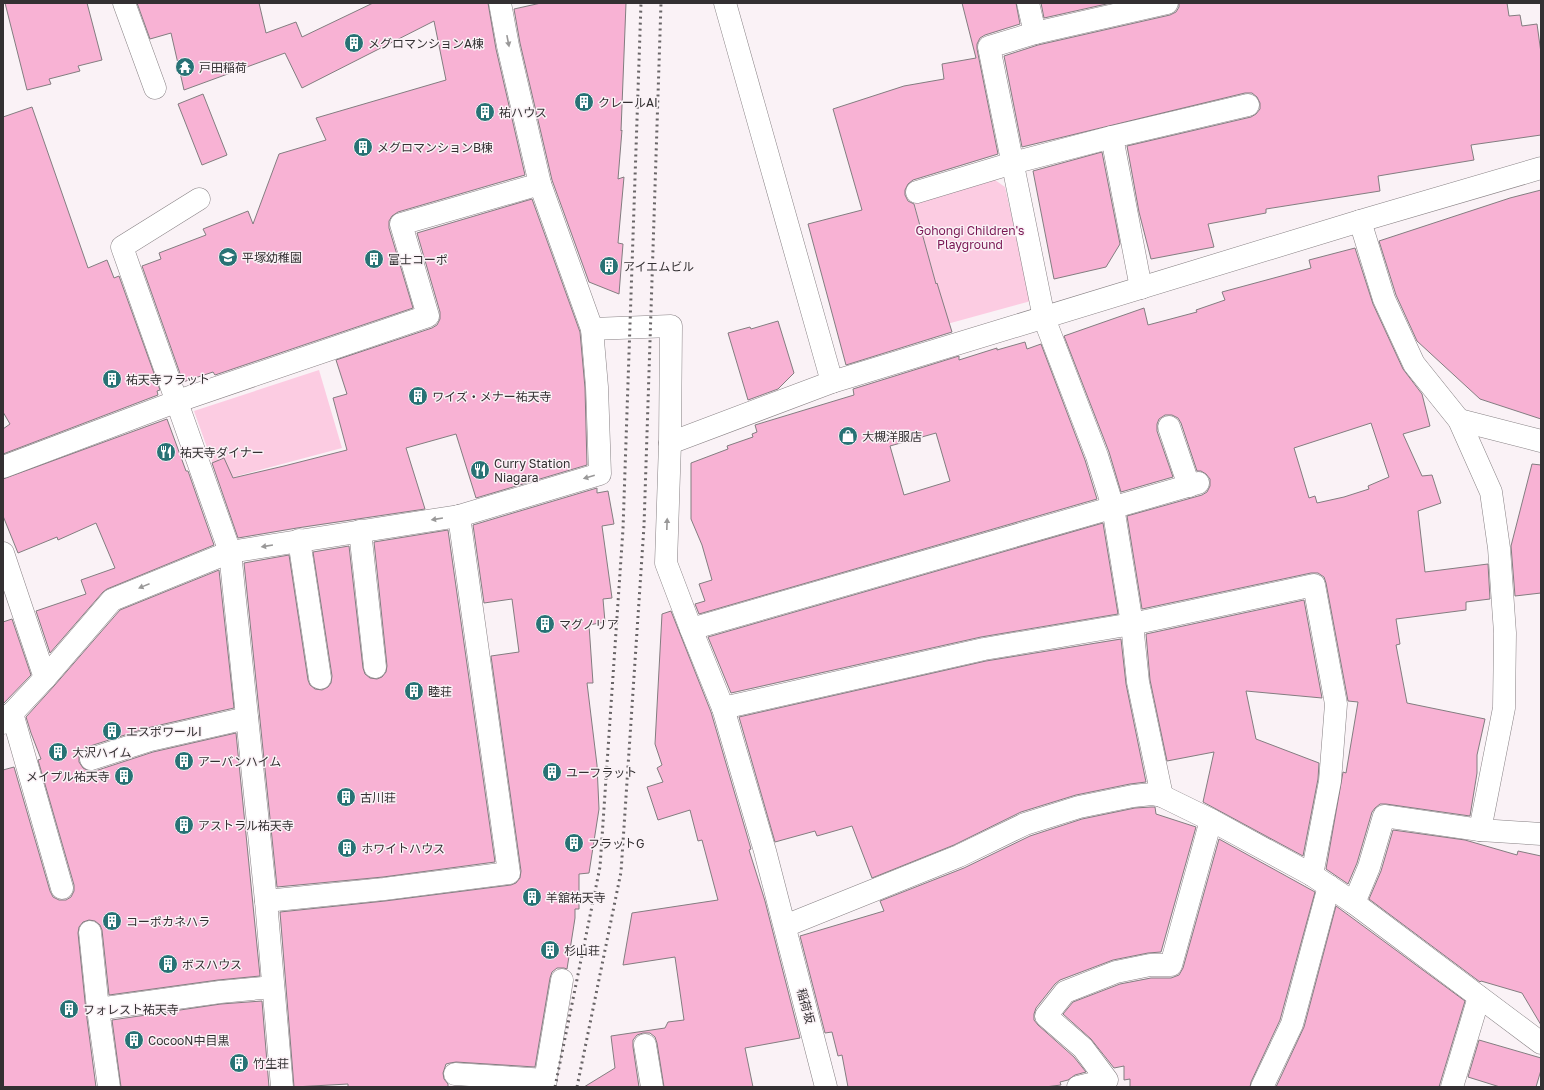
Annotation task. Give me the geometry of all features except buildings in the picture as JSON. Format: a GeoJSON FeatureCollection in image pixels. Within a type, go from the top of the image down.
{"type":"FeatureCollection","features":[{"type":"Feature","properties":{"kind":"street"},"geometry":{"type":"LineString","coordinates":[[124,3],[156,88]]}},
{"type":"Feature","properties":{"kind":"street"},"geometry":{"type":"LineString","coordinates":[[62,888],[7,718],[45,678],[112,600],[230,552],[458,516],[600,474],[597,387],[592,329],[540,184],[508,46],[500,3]]}},
{"type":"Feature","properties":{"kind":"street"},"geometry":{"type":"LineString","coordinates":[[725,3],[832,382]]}},
{"type":"Feature","properties":{"kind":"street"},"geometry":{"type":"LineString","coordinates":[[1028,3],[1035,34]]}},
{"type":"Feature","properties":{"kind":"street"},"geometry":{"type":"LineString","coordinates":[[1162,796],[1138,682],[1132,624],[1113,507],[1097,456],[1044,318],[989,46],[1167,3]]}},
{"type":"Feature","properties":{"kind":"street"},"geometry":{"type":"LineString","coordinates":[[917,192],[1012,163],[1112,137],[1248,105]]}},
{"type":"Feature","properties":{"kind":"street"},"geometry":{"type":"LineString","coordinates":[[1112,137],[1141,288]]}},
{"type":"Feature","properties":{"kind":"street"},"geometry":{"type":"LineString","coordinates":[[592,329],[671,326],[670,443],[832,382],[1360,221],[1541,168]]}},
{"type":"Feature","properties":{"kind":"street"},"geometry":{"type":"LineString","coordinates":[[3,467],[178,401],[428,316],[401,224],[540,184]]}},
{"type":"Feature","properties":{"kind":"street"},"geometry":{"type":"LineString","coordinates":[[199,199],[122,247],[178,401],[230,552],[266,901],[282,1087]]}},
{"type":"Feature","properties":{"kind":"street"},"geometry":{"type":"LineString","coordinates":[[1360,221],[1384,299],[1414,364],[1459,420],[1491,492],[1499,548],[1505,633],[1504,708],[1480,830]]}},
{"type":"Feature","properties":{"kind":"street"},"geometry":{"type":"LineString","coordinates":[[1459,420],[1541,441]]}},
{"type":"Feature","properties":{"kind":"street"},"geometry":{"type":"LineString","coordinates":[[691,629],[1194,485],[1169,427]]}},
{"type":"Feature","properties":{"kind":"street","name":"稲荷坂"},"geometry":{"type":"LineString","coordinates":[[670,443],[666,563],[723,708],[785,926],[826,1087]]}},
{"type":"Feature","properties":{"kind":"street"},"geometry":{"type":"LineString","coordinates":[[266,901],[384,889],[510,873],[458,516]]}},
{"type":"Feature","properties":{"kind":"street"},"geometry":{"type":"LineString","coordinates":[[360,531],[375,667]]}},
{"type":"Feature","properties":{"kind":"street"},"geometry":{"type":"LineString","coordinates":[[299,540],[320,678]]}},
{"type":"Feature","properties":{"kind":"street"},"geometry":{"type":"LineString","coordinates":[[3,553],[45,678]]}},
{"type":"Feature","properties":{"kind":"street"},"geometry":{"type":"LineString","coordinates":[[723,708],[984,649],[1132,624],[1314,585],[1336,704],[1320,881],[1292,1024],[1262,1087]]}},
{"type":"Feature","properties":{"kind":"street"},"geometry":{"type":"LineString","coordinates":[[91,759],[150,740],[247,718]]}},
{"type":"Feature","properties":{"kind":"street"},"geometry":{"type":"LineString","coordinates":[[785,926],[959,856],[1025,824],[1079,807],[1152,794],[1162,796],[1211,820],[1320,881],[1354,903],[1541,1043]]}},
{"type":"Feature","properties":{"kind":"street"},"geometry":{"type":"LineString","coordinates":[[1354,903],[1369,867],[1384,816],[1480,830],[1541,834]]}},
{"type":"Feature","properties":{"kind":"street"},"geometry":{"type":"LineString","coordinates":[[1078,1087],[1107,1080],[1083,1048],[1046,1016],[1065,992],[1072,989],[1116,972],[1150,965],[1171,965],[1211,820]]}},
{"type":"Feature","properties":{"kind":"street"},"geometry":{"type":"LineString","coordinates":[[90,932],[98,1009],[109,1087]]}},
{"type":"Feature","properties":{"kind":"street"},"geometry":{"type":"LineString","coordinates":[[454,1074],[545,1084],[562,980]]}},
{"type":"Feature","properties":{"kind":"street"},"geometry":{"type":"LineString","coordinates":[[98,1009],[220,992],[273,988]]}},
{"type":"Feature","properties":{"kind":"street"},"geometry":{"type":"LineString","coordinates":[[1452,1087],[1479,997]]}},
{"type":"Feature","properties":{"kind":"street"},"geometry":{"type":"LineString","coordinates":[[645,1045],[652,1087]]}},
{"type":"Feature","properties":{"kind":"green space","name":"Gohongi Children's Playground"},"geometry":{"type":"Polygon","coordinates":[[[995,180],[1005,187],[1031,301],[947,324],[914,202],[995,180]]]}},
{"type":"Feature","properties":{"kind":"green space"},"geometry":{"type":"Polygon","coordinates":[[[319,370],[342,448],[219,481],[194,411],[319,370]]]}},
{"type":"Feature","properties":{"kind":"railway"},"geometry":{"type":"LineString","coordinates":[[555,1087],[600,867],[623,529],[641,3]]}},
{"type":"Feature","properties":{"kind":"railway"},"geometry":{"type":"LineString","coordinates":[[577,1087],[621,872],[644,526],[661,3]]}},
{"type":"Feature","properties":{"kind":"place","name":"メグロマンションA棟"},"geometry":{"type":"Point","coordinates":[354,43]}},
{"type":"Feature","properties":{"kind":"place","name":"戸田稲荷"},"geometry":{"type":"Point","coordinates":[185,67]}},
{"type":"Feature","properties":{"kind":"place","name":"クレールAI"},"geometry":{"type":"Point","coordinates":[584,102]}},
{"type":"Feature","properties":{"kind":"place","name":"祐ハウス"},"geometry":{"type":"Point","coordinates":[485,112]}},
{"type":"Feature","properties":{"kind":"place","name":"メグロマンションB棟"},"geometry":{"type":"Point","coordinates":[363,147]}},
{"type":"Feature","properties":{"kind":"place","name":"平塚幼稚園"},"geometry":{"type":"Point","coordinates":[228,257]}},
{"type":"Feature","properties":{"kind":"place","name":"富士コーポ"},"geometry":{"type":"Point","coordinates":[374,259]}},
{"type":"Feature","properties":{"kind":"place","name":"アイエムビル"},"geometry":{"type":"Point","coordinates":[609,266]}},
{"type":"Feature","properties":{"kind":"place","name":"祐天寺フラット"},"geometry":{"type":"Point","coordinates":[112,379]}},
{"type":"Feature","properties":{"kind":"place","name":"ワイズ・メナー祐天寺"},"geometry":{"type":"Point","coordinates":[418,396]}},
{"type":"Feature","properties":{"kind":"place","name":"大槻洋服店"},"geometry":{"type":"Point","coordinates":[848,436]}},
{"type":"Feature","properties":{"kind":"place","name":"祐天寺ダイナー"},"geometry":{"type":"Point","coordinates":[166,452]}},
{"type":"Feature","properties":{"kind":"place","name":"Curry Station Niagara"},"geometry":{"type":"Point","coordinates":[480,470]}},
{"type":"Feature","properties":{"kind":"place","name":"マグノリア"},"geometry":{"type":"Point","coordinates":[545,624]}},
{"type":"Feature","properties":{"kind":"place","name":"睦荘"},"geometry":{"type":"Point","coordinates":[414,691]}},
{"type":"Feature","properties":{"kind":"place","name":"エスポワールI"},"geometry":{"type":"Point","coordinates":[112,731]}},
{"type":"Feature","properties":{"kind":"place","name":"大沢ハイム"},"geometry":{"type":"Point","coordinates":[58,752]}},
{"type":"Feature","properties":{"kind":"place","name":"アーバンハイム"},"geometry":{"type":"Point","coordinates":[184,761]}},
{"type":"Feature","properties":{"kind":"place","name":"ユーフラット"},"geometry":{"type":"Point","coordinates":[552,772]}},
{"type":"Feature","properties":{"kind":"place","name":"メイプル祐天寺"},"geometry":{"type":"Point","coordinates":[124,776]}},
{"type":"Feature","properties":{"kind":"place","name":"古川荘"},"geometry":{"type":"Point","coordinates":[346,797]}},
{"type":"Feature","properties":{"kind":"place","name":"アストラル祐天寺"},"geometry":{"type":"Point","coordinates":[184,825]}},
{"type":"Feature","properties":{"kind":"place","name":"フラットG"},"geometry":{"type":"Point","coordinates":[574,843]}},
{"type":"Feature","properties":{"kind":"place","name":"ホワイトハウス"},"geometry":{"type":"Point","coordinates":[347,848]}},
{"type":"Feature","properties":{"kind":"place","name":"羊舘祐天寺"},"geometry":{"type":"Point","coordinates":[532,897]}},
{"type":"Feature","properties":{"kind":"place","name":"コーポカネハラ"},"geometry":{"type":"Point","coordinates":[112,921]}},
{"type":"Feature","properties":{"kind":"place","name":"杉山荘"},"geometry":{"type":"Point","coordinates":[550,950]}},
{"type":"Feature","properties":{"kind":"place","name":"ボスハウス"},"geometry":{"type":"Point","coordinates":[168,964]}},
{"type":"Feature","properties":{"kind":"place","name":"フォレスト祐天寺"},"geometry":{"type":"Point","coordinates":[69,1009]}},
{"type":"Feature","properties":{"kind":"place","name":"CocooN中目黒"},"geometry":{"type":"Point","coordinates":[134,1040]}},
{"type":"Feature","properties":{"kind":"place","name":"竹生荘"},"geometry":{"type":"Point","coordinates":[239,1063]}}]}
